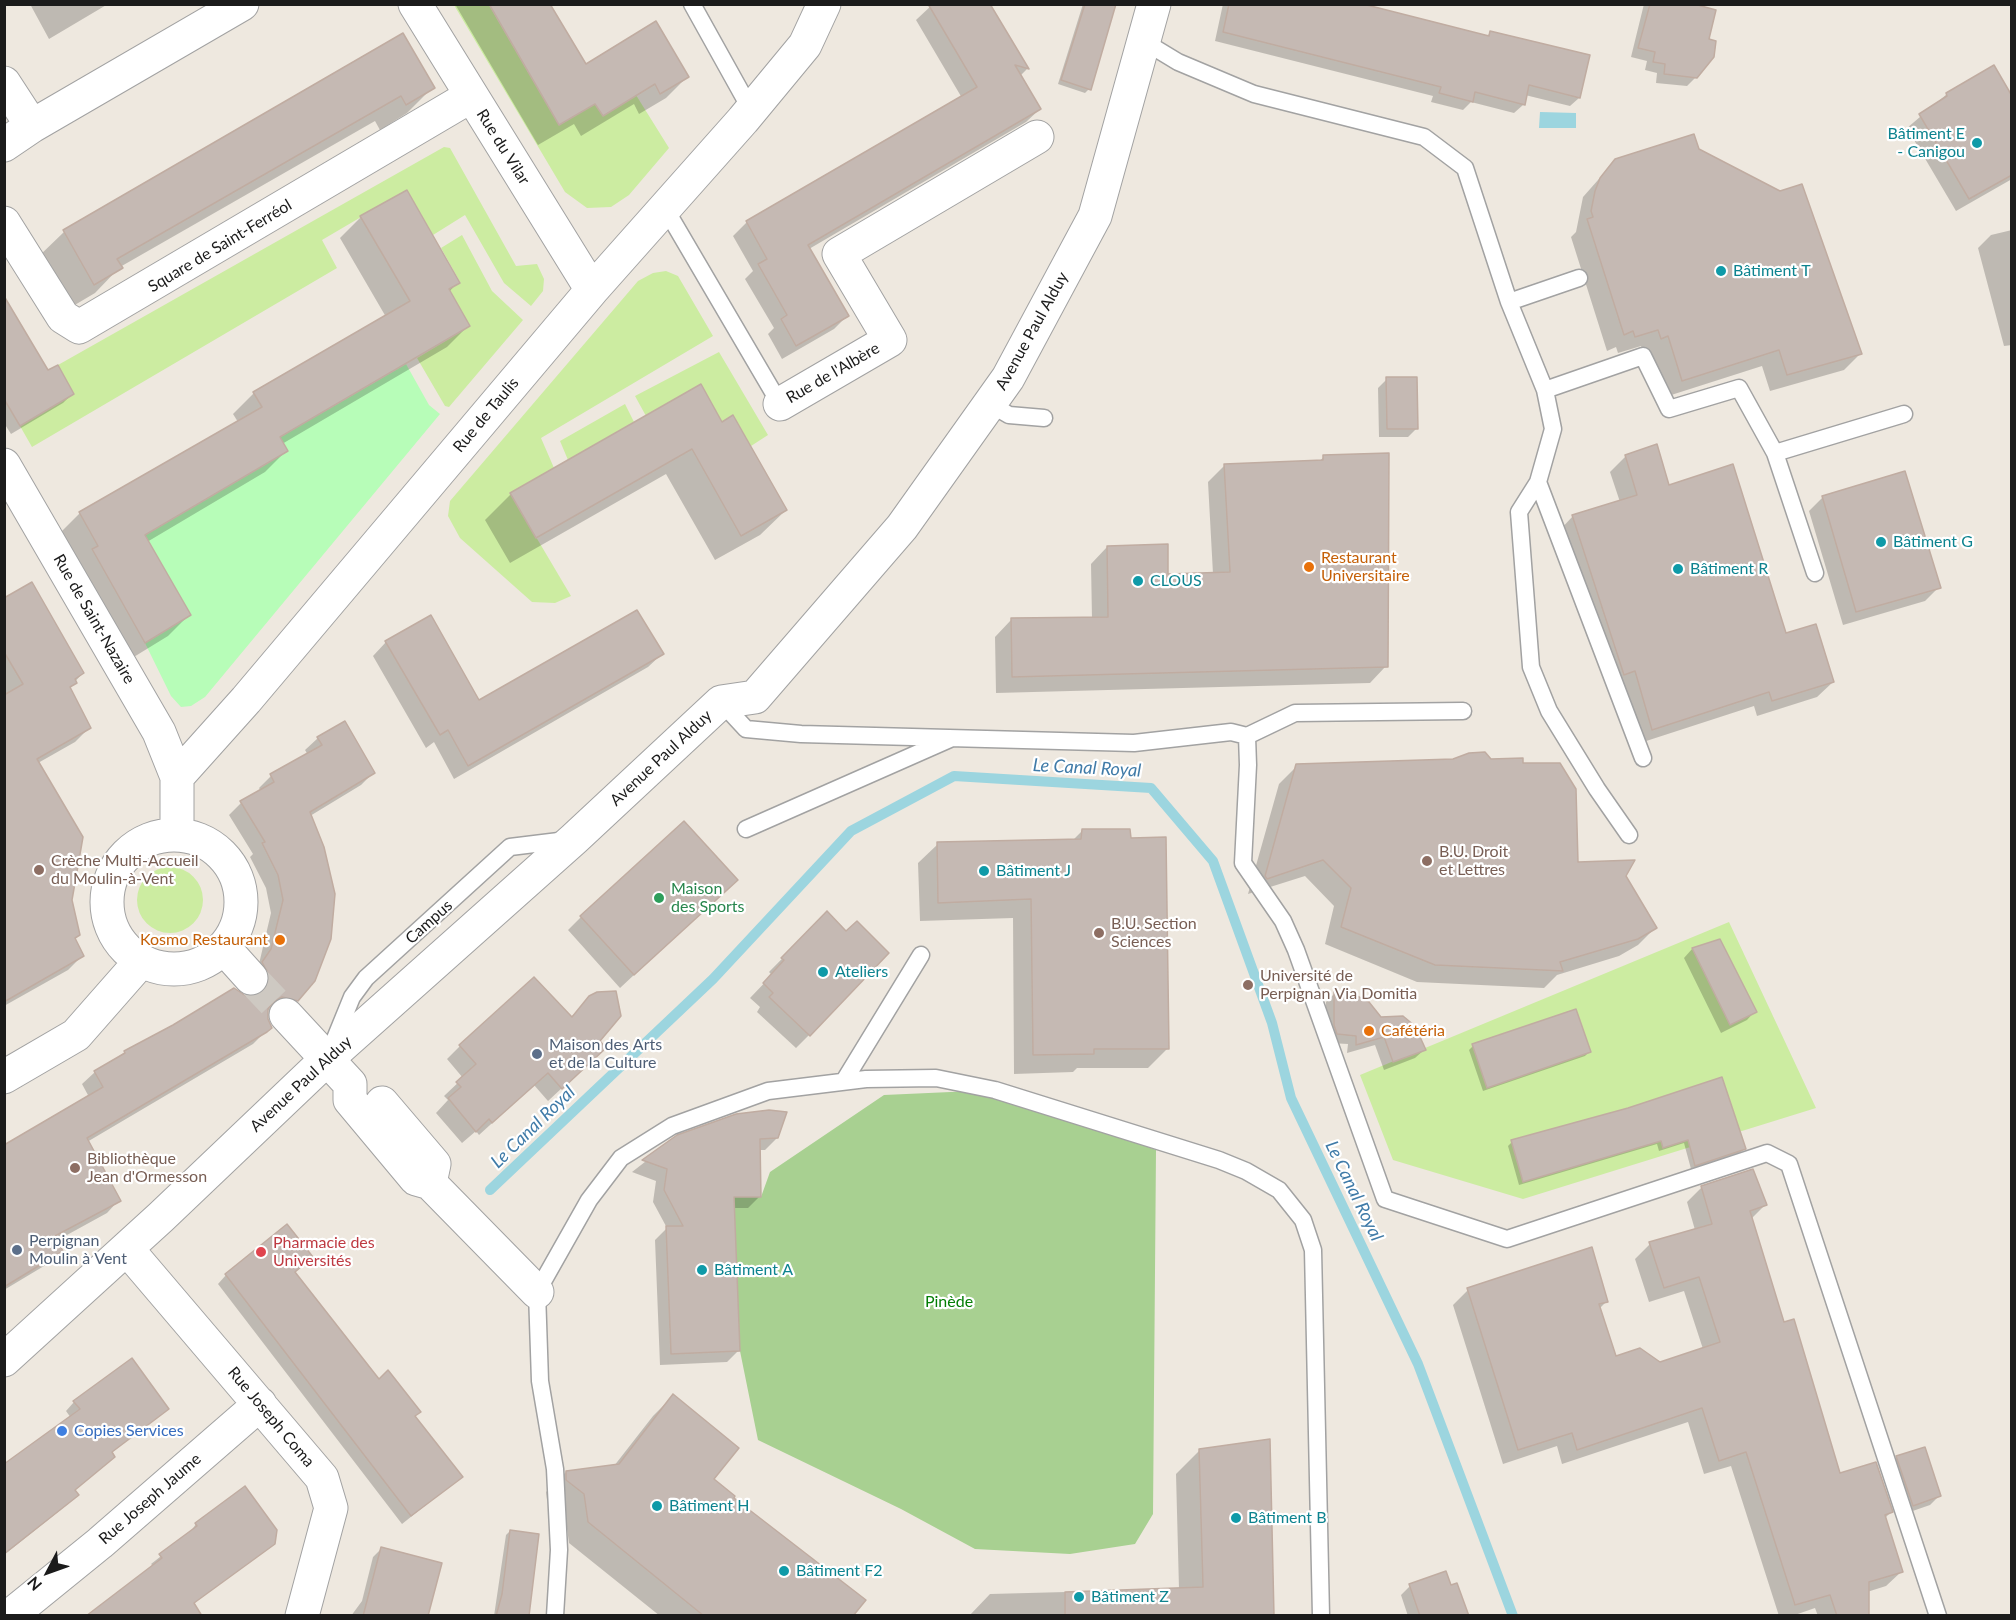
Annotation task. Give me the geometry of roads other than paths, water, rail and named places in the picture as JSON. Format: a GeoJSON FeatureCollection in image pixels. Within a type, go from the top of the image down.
{"type":"FeatureCollection","features":[{"type":"Feature","properties":{"kind":"street"},"geometry":{"type":"LineString","coordinates":[[4,145],[32,126],[242,4]]}},
{"type":"Feature","properties":{"kind":"street","name":"Rue du Vilar"},"geometry":{"type":"LineString","coordinates":[[415,4],[592,290]]}},
{"type":"Feature","properties":{"kind":"street","name":"Rue de Taulis"},"geometry":{"type":"LineString","coordinates":[[177,777],[246,700],[592,290],[751,110],[805,45],[824,4]]}},
{"type":"Feature","properties":{"kind":"street","name":"Avenue Paul Alduy"},"geometry":{"type":"LineString","coordinates":[[4,1360],[127,1249],[327,1059],[574,839],[721,702],[755,696],[902,527],[1008,378],[1095,216],[1154,4]]}},
{"type":"Feature","properties":{"kind":"street"},"geometry":{"type":"LineString","coordinates":[[4,83],[32,126]]}},
{"type":"Feature","properties":{"kind":"street","name":"Square de Saint-Ferréol"},"geometry":{"type":"LineString","coordinates":[[4,223],[63,317],[79,327],[471,96]]}},
{"type":"Feature","properties":{"kind":"street","name":"Rue de l'Albère"},"geometry":{"type":"LineString","coordinates":[[780,404],[890,340],[839,254],[1037,137]]}},
{"type":"Feature","properties":{"kind":"street","name":"Rue de Saint-Nazaire"},"geometry":{"type":"LineString","coordinates":[[4,465],[159,732],[177,777]]}},
{"type":"Feature","properties":{"kind":"street"},"geometry":{"type":"LineString","coordinates":[[177,777],[177,834]]}},
{"type":"Feature","properties":{"kind":"street"},"geometry":{"type":"LineString","coordinates":[[177,834],[198,838],[217,849],[232,866],[240,886],[242,908],[236,930],[224,948],[206,962],[185,969],[163,969],[141,961],[124,947],[112,928],[106,906],[109,883],[118,863],[134,847],[154,837],[177,834]]}},
{"type":"Feature","properties":{"kind":"street"},"geometry":{"type":"LineString","coordinates":[[224,948],[251,978]]}},
{"type":"Feature","properties":{"kind":"street"},"geometry":{"type":"LineString","coordinates":[[4,1077],[76,1035],[141,961]]}},
{"type":"Feature","properties":{"kind":"street"},"geometry":{"type":"LineString","coordinates":[[286,1015],[350,1084],[350,1100],[416,1179],[430,1184],[537,1292]]}},
{"type":"Feature","properties":{"kind":"street","name":"Rue Joseph Coma"},"geometry":{"type":"LineString","coordinates":[[127,1249],[322,1478],[331,1508],[302,1616]]}},
{"type":"Feature","properties":{"kind":"street","name":"Rue Joseph Jaume"},"geometry":{"type":"LineString","coordinates":[[10,1616],[100,1543],[260,1404]]}},
{"type":"Feature","properties":{"kind":"lane"},"geometry":{"type":"LineString","coordinates":[[692,4],[751,110]]}},
{"type":"Feature","properties":{"kind":"lane"},"geometry":{"type":"LineString","coordinates":[[1145,42],[1178,62],[1254,94],[1424,137],[1465,168],[1509,302],[1545,390],[1553,429],[1539,482],[1519,512],[1531,667],[1549,711],[1597,789],[1629,834]]}},
{"type":"Feature","properties":{"kind":"lane","name":"Rue de l'Albère"},"geometry":{"type":"LineString","coordinates":[[665,208],[780,404]]}},
{"type":"Feature","properties":{"kind":"lane"},"geometry":{"type":"LineString","coordinates":[[1509,302],[1579,278]]}},
{"type":"Feature","properties":{"kind":"lane"},"geometry":{"type":"LineString","coordinates":[[1545,390],[1642,356],[1669,410],[1739,388],[1775,453],[1815,573]]}},
{"type":"Feature","properties":{"kind":"lane"},"geometry":{"type":"LineString","coordinates":[[990,404],[1009,415],[1044,418]]}},
{"type":"Feature","properties":{"kind":"lane"},"geometry":{"type":"LineString","coordinates":[[1775,453],[1904,414]]}},
{"type":"Feature","properties":{"kind":"lane"},"geometry":{"type":"LineString","coordinates":[[1539,482],[1643,758]]}},
{"type":"Feature","properties":{"kind":"lane"},"geometry":{"type":"LineString","coordinates":[[721,702],[746,729],[1134,743],[1231,732],[1247,736],[1295,712],[1463,711]]}},
{"type":"Feature","properties":{"kind":"lane"},"geometry":{"type":"LineString","coordinates":[[1247,736],[1248,765],[1243,863],[1283,921],[1296,950],[1385,1199],[1507,1239],[1767,1154],[1789,1164],[1938,1616]]}},
{"type":"Feature","properties":{"kind":"lane"},"geometry":{"type":"LineString","coordinates":[[746,829],[953,738]]}},
{"type":"Feature","properties":{"kind":"lane"},"geometry":{"type":"LineString","coordinates":[[844,1081],[921,955]]}},
{"type":"Feature","properties":{"kind":"lane"},"geometry":{"type":"LineString","coordinates":[[555,1616],[559,1550],[555,1469],[540,1381],[537,1292],[589,1200],[621,1158],[672,1126],[768,1091],[844,1081],[936,1078],[995,1090],[1220,1160],[1246,1171],[1279,1190],[1303,1220],[1313,1250],[1321,1616]]}},
{"type":"Feature","properties":{"kind":"water"},"geometry":{"type":"Polygon","coordinates":[[[1540,112],[1576,113],[1576,128],[1539,128],[1540,112]]]}},
{"type":"Feature","properties":{"kind":"waterway","name":"Le Canal Royal"},"geometry":{"type":"LineString","coordinates":[[490,1190],[713,979],[851,831],[954,776],[1151,788],[1213,861],[1272,1023],[1291,1098],[1418,1364],[1513,1616]]}},
{"type":"Feature","properties":{"kind":"tunnel"},"geometry":{"type":"LineString","coordinates":[[251,978],[286,1015]]}},
{"type":"Feature","properties":{"kind":"place","name":"Bâtiment E - Canigou"},"geometry":{"type":"Point","coordinates":[1977,143]}},
{"type":"Feature","properties":{"kind":"place","name":"Bâtiment T"},"geometry":{"type":"Point","coordinates":[1721,271]}},
{"type":"Feature","properties":{"kind":"place","name":"Bâtiment G"},"geometry":{"type":"Point","coordinates":[1881,542]}},
{"type":"Feature","properties":{"kind":"place","name":"Restaurant Universitaire"},"geometry":{"type":"Point","coordinates":[1309,567]}},
{"type":"Feature","properties":{"kind":"place","name":"Bâtiment R"},"geometry":{"type":"Point","coordinates":[1678,569]}},
{"type":"Feature","properties":{"kind":"place","name":"CLOUS"},"geometry":{"type":"Point","coordinates":[1138,581]}},
{"type":"Feature","properties":{"kind":"place","name":"B.U. Droit et Lettres"},"geometry":{"type":"Point","coordinates":[1427,861]}},
{"type":"Feature","properties":{"kind":"place","name":"Crèche Multi-Accueil du Moulin-à-Vent"},"geometry":{"type":"Point","coordinates":[39,870]}},
{"type":"Feature","properties":{"kind":"place","name":"Bâtiment J"},"geometry":{"type":"Point","coordinates":[984,871]}},
{"type":"Feature","properties":{"kind":"place","name":"Maison des Sports"},"geometry":{"type":"Point","coordinates":[659,898]}},
{"type":"Feature","properties":{"kind":"place","name":"B.U. Section Sciences"},"geometry":{"type":"Point","coordinates":[1099,933]}},
{"type":"Feature","properties":{"kind":"place","name":"Kosmo Restaurant"},"geometry":{"type":"Point","coordinates":[280,940]}},
{"type":"Feature","properties":{"kind":"place","name":"Ateliers"},"geometry":{"type":"Point","coordinates":[823,972]}},
{"type":"Feature","properties":{"kind":"place","name":"Université de Perpignan Via Domitia"},"geometry":{"type":"Point","coordinates":[1248,985]}},
{"type":"Feature","properties":{"kind":"place","name":"Cafétéria"},"geometry":{"type":"Point","coordinates":[1369,1031]}},
{"type":"Feature","properties":{"kind":"place","name":"Maison des Arts et de la Culture"},"geometry":{"type":"Point","coordinates":[537,1054]}},
{"type":"Feature","properties":{"kind":"place","name":"Bibliothèque Jean d'Ormesson"},"geometry":{"type":"Point","coordinates":[75,1168]}},
{"type":"Feature","properties":{"kind":"place","name":"Perpignan Moulin à Vent"},"geometry":{"type":"Point","coordinates":[17,1250]}},
{"type":"Feature","properties":{"kind":"place","name":"Pharmacie des Universités"},"geometry":{"type":"Point","coordinates":[261,1252]}},
{"type":"Feature","properties":{"kind":"place","name":"Bâtiment A"},"geometry":{"type":"Point","coordinates":[702,1270]}},
{"type":"Feature","properties":{"kind":"place","name":"Copies Services"},"geometry":{"type":"Point","coordinates":[62,1431]}},
{"type":"Feature","properties":{"kind":"place","name":"Bâtiment H"},"geometry":{"type":"Point","coordinates":[657,1506]}},
{"type":"Feature","properties":{"kind":"place","name":"Bâtiment B"},"geometry":{"type":"Point","coordinates":[1236,1518]}},
{"type":"Feature","properties":{"kind":"place","name":"Bâtiment F2"},"geometry":{"type":"Point","coordinates":[784,1571]}},
{"type":"Feature","properties":{"kind":"place","name":"Bâtiment Z"},"geometry":{"type":"Point","coordinates":[1079,1597]}},
{"type":"Feature","properties":{"kind":"park label","name":"Pinède"},"geometry":{"type":"Point","coordinates":[949,1302]}}]}
